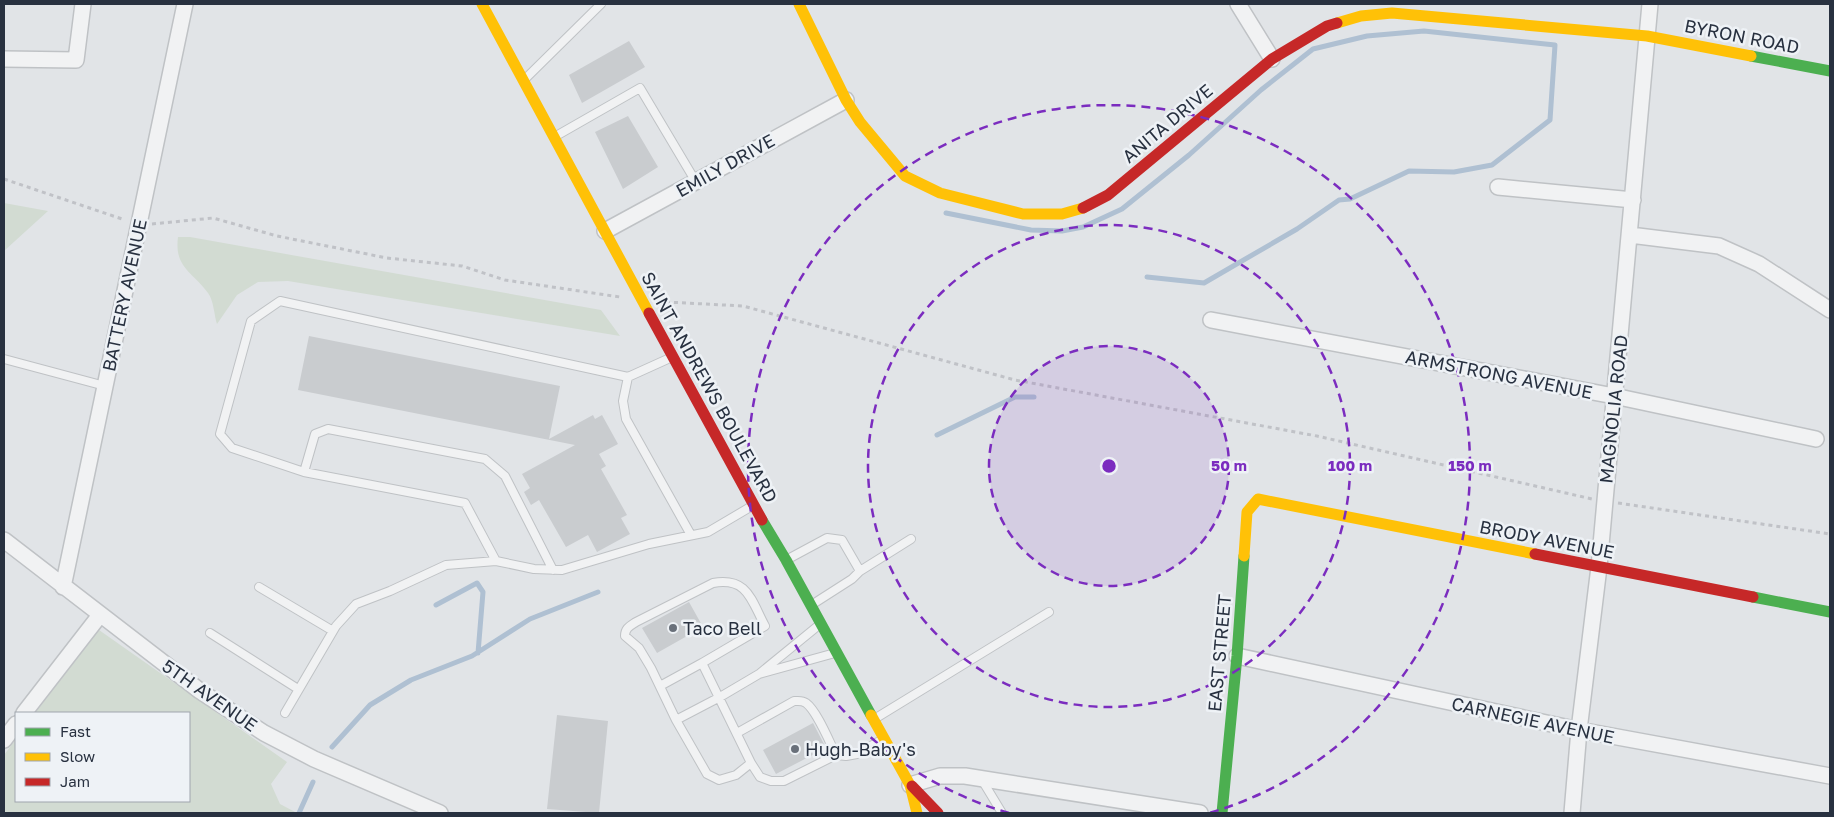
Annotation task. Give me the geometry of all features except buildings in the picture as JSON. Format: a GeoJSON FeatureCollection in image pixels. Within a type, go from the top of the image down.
{"type":"FeatureCollection","features":[{"type":"Feature","properties":{"kind":"street"},"geometry":{"type":"LineString","coordinates":[[4,58],[76,60],[83,4]]}},
{"type":"Feature","properties":{"kind":"street","name":"BATTERY AVENUE"},"geometry":{"type":"LineString","coordinates":[[63,587],[185,4]]}},
{"type":"Feature","properties":{"kind":"street","name":"SAINT ANDREWS BOULEVARD"},"geometry":{"type":"LineString","coordinates":[[482,4],[753,505],[786,560],[884,738],[910,784],[938,813]]}},
{"type":"Feature","properties":{"kind":"street","name":"ANITA DRIVE"},"geometry":{"type":"LineString","coordinates":[[799,4],[846,100],[860,122],[905,176],[940,193],[1022,214],[1062,214],[1085,208],[1108,195],[1272,59],[1327,26],[1361,16],[1392,13],[1647,36]]}},
{"type":"Feature","properties":{"kind":"street"},"geometry":{"type":"LineString","coordinates":[[1238,4],[1272,59]]}},
{"type":"Feature","properties":{"kind":"street","name":"MAGNOLIA ROAD"},"geometry":{"type":"LineString","coordinates":[[1572,813],[1579,730],[1599,568],[1650,4]]}},
{"type":"Feature","properties":{"kind":"street","name":"BYRON ROAD"},"geometry":{"type":"LineString","coordinates":[[1647,36],[1830,71]]}},
{"type":"Feature","properties":{"kind":"street","name":"EMILY DRIVE"},"geometry":{"type":"LineString","coordinates":[[605,231],[846,100]]}},
{"type":"Feature","properties":{"kind":"street"},"geometry":{"type":"LineString","coordinates":[[1498,187],[1633,200]]}},
{"type":"Feature","properties":{"kind":"street"},"geometry":{"type":"LineString","coordinates":[[1630,235],[1719,246],[1759,264],[1830,310]]}},
{"type":"Feature","properties":{"kind":"street","name":"ARMSTRONG AVENUE"},"geometry":{"type":"LineString","coordinates":[[1211,320],[1614,396],[1816,439]]}},
{"type":"Feature","properties":{"kind":"street","name":"BRODY AVENUE"},"geometry":{"type":"LineString","coordinates":[[1258,498],[1599,568],[1830,612]]}},
{"type":"Feature","properties":{"kind":"street","name":"EAST STREET"},"geometry":{"type":"LineString","coordinates":[[1222,813],[1237,656],[1247,512],[1258,498]]}},
{"type":"Feature","properties":{"kind":"street","name":"5TH AVENUE"},"geometry":{"type":"LineString","coordinates":[[4,540],[200,691],[264,733],[323,763],[440,813]]}},
{"type":"Feature","properties":{"kind":"street"},"geometry":{"type":"LineString","coordinates":[[25,712],[100,615]]}},
{"type":"Feature","properties":{"kind":"street","name":"CARNEGIE AVENUE"},"geometry":{"type":"LineString","coordinates":[[1237,656],[1579,730],[1830,776]]}},
{"type":"Feature","properties":{"kind":"street"},"geometry":{"type":"LineString","coordinates":[[4,740],[15,725]]}},
{"type":"Feature","properties":{"kind":"street"},"geometry":{"type":"LineString","coordinates":[[910,784],[940,776],[965,776],[1200,813]]}},
{"type":"Feature","properties":{"kind":"street","name":"SAINT ANDREWS BOULEVARD"},"geometry":{"type":"LineString","coordinates":[[910,784],[917,813]]}},
{"type":"Feature","properties":{"kind":"lane"},"geometry":{"type":"LineString","coordinates":[[523,80],[601,4]]}},
{"type":"Feature","properties":{"kind":"lane"},"geometry":{"type":"LineString","coordinates":[[554,138],[640,88],[696,182]]}},
{"type":"Feature","properties":{"kind":"lane"},"geometry":{"type":"LineString","coordinates":[[496,560],[465,503],[304,472],[232,448],[220,434],[251,321],[280,301],[628,377],[672,356]]}},
{"type":"Feature","properties":{"kind":"lane"},"geometry":{"type":"LineString","coordinates":[[4,359],[105,386]]}},
{"type":"Feature","properties":{"kind":"lane"},"geometry":{"type":"LineString","coordinates":[[628,377],[622,401],[626,419],[691,535]]}},
{"type":"Feature","properties":{"kind":"lane"},"geometry":{"type":"LineString","coordinates":[[304,472],[314,434],[328,430],[485,459],[505,476],[553,570]]}},
{"type":"Feature","properties":{"kind":"lane"},"geometry":{"type":"LineString","coordinates":[[284,713],[333,631],[356,604],[390,591],[446,565],[496,560],[534,569],[562,570],[649,544],[708,532],[753,505]]}},
{"type":"Feature","properties":{"kind":"lane"},"geometry":{"type":"LineString","coordinates":[[786,560],[828,538],[842,540],[860,571]]}},
{"type":"Feature","properties":{"kind":"lane"},"geometry":{"type":"LineString","coordinates":[[811,606],[852,579],[860,571],[911,539]]}},
{"type":"Feature","properties":{"kind":"lane"},"geometry":{"type":"LineString","coordinates":[[660,686],[765,626],[744,588],[736,583],[726,581],[713,583],[629,626],[625,631],[625,636],[639,648],[676,720],[707,774],[719,780],[736,775],[751,764]]}},
{"type":"Feature","properties":{"kind":"lane"},"geometry":{"type":"LineString","coordinates":[[259,587],[333,631]]}},
{"type":"Feature","properties":{"kind":"lane"},"geometry":{"type":"LineString","coordinates":[[874,719],[1049,612]]}},
{"type":"Feature","properties":{"kind":"lane"},"geometry":{"type":"LineString","coordinates":[[676,720],[759,674],[821,623]]}},
{"type":"Feature","properties":{"kind":"lane"},"geometry":{"type":"LineString","coordinates":[[210,633],[298,689]]}},
{"type":"Feature","properties":{"kind":"lane"},"geometry":{"type":"LineString","coordinates":[[759,674],[837,652]]}},
{"type":"Feature","properties":{"kind":"lane"},"geometry":{"type":"LineString","coordinates":[[702,663],[751,764],[760,777],[771,781],[784,781],[836,755],[857,754],[884,738]]}},
{"type":"Feature","properties":{"kind":"lane"},"geometry":{"type":"LineString","coordinates":[[737,733],[794,701],[802,701],[814,712],[836,755]]}},
{"type":"Feature","properties":{"kind":"lane"},"geometry":{"type":"LineString","coordinates":[[981,778],[1002,813]]}},
{"type":"Feature","properties":{"kind":"path"},"geometry":{"type":"LineString","coordinates":[[4,179],[139,225],[213,218],[277,236],[387,258],[462,266],[505,280],[643,301],[743,306],[1015,380],[1317,436],[1604,501],[1830,534]]}},
{"type":"Feature","properties":{"kind":"shaded area"},"geometry":{"type":"Polygon","coordinates":[[[4,203],[48,211],[4,251],[4,203]]]}},
{"type":"Feature","properties":{"kind":"shaded area"},"geometry":{"type":"Polygon","coordinates":[[[178,237],[190,237],[601,310],[620,336],[288,281],[258,282],[237,295],[217,324],[210,296],[182,263],[179,256],[178,237]]]}},
{"type":"Feature","properties":{"kind":"shaded area"},"geometry":{"type":"Polygon","coordinates":[[[99,630],[287,762],[271,784],[280,804],[297,813],[4,813],[4,755],[15,740],[15,802],[190,802],[190,712],[36,712],[99,630]]]}},
{"type":"Feature","properties":{"kind":"waterway"},"geometry":{"type":"LineString","coordinates":[[946,213],[1031,230],[1062,231],[1083,227],[1122,209],[1189,155],[1261,90],[1313,49],[1367,36],[1424,31],[1555,45],[1550,120],[1492,165],[1454,172],[1409,171],[1350,199],[1339,200],[1297,229],[1204,283],[1147,277]]}},
{"type":"Feature","properties":{"kind":"waterway"},"geometry":{"type":"LineString","coordinates":[[937,435],[1015,397],[1034,397]]}},
{"type":"Feature","properties":{"kind":"waterway"},"geometry":{"type":"LineString","coordinates":[[436,605],[477,583],[483,592],[478,653]]}},
{"type":"Feature","properties":{"kind":"waterway"},"geometry":{"type":"LineString","coordinates":[[332,747],[370,705],[411,680],[472,656],[530,619],[598,592]]}},
{"type":"Feature","properties":{"kind":"waterway"},"geometry":{"type":"LineString","coordinates":[[299,813],[313,782]]}},
{"type":"Feature","properties":{"kind":"traffic: fast"},"geometry":{"type":"LineString","coordinates":[[1751,56],[1830,71]]}},
{"type":"Feature","properties":{"kind":"traffic: fast"},"geometry":{"type":"LineString","coordinates":[[762,520],[871,715]]}},
{"type":"Feature","properties":{"kind":"traffic: fast"},"geometry":{"type":"LineString","coordinates":[[1222,813],[1237,656],[1244,556]]}},
{"type":"Feature","properties":{"kind":"traffic: fast"},"geometry":{"type":"LineString","coordinates":[[1753,597],[1830,612]]}},
{"type":"Feature","properties":{"kind":"traffic: slow"},"geometry":{"type":"LineString","coordinates":[[482,4],[649,313]]}},
{"type":"Feature","properties":{"kind":"traffic: slow"},"geometry":{"type":"LineString","coordinates":[[799,4],[846,100],[860,122],[905,176],[940,193],[1023,214],[1062,214],[1083,208]]}},
{"type":"Feature","properties":{"kind":"traffic: slow"},"geometry":{"type":"LineString","coordinates":[[1337,23],[1361,16],[1392,13],[1647,36],[1751,56]]}},
{"type":"Feature","properties":{"kind":"traffic: slow"},"geometry":{"type":"LineString","coordinates":[[1244,556],[1247,512],[1258,499],[1535,554]]}},
{"type":"Feature","properties":{"kind":"traffic: slow"},"geometry":{"type":"LineString","coordinates":[[871,715],[910,785],[917,813]]}},
{"type":"Feature","properties":{"kind":"traffic: jam"},"geometry":{"type":"LineString","coordinates":[[1083,208],[1108,195],[1272,59],[1327,26],[1337,23]]}},
{"type":"Feature","properties":{"kind":"traffic: jam"},"geometry":{"type":"LineString","coordinates":[[649,313],[762,520]]}},
{"type":"Feature","properties":{"kind":"traffic: jam"},"geometry":{"type":"LineString","coordinates":[[1535,554],[1753,597]]}},
{"type":"Feature","properties":{"kind":"traffic: jam"},"geometry":{"type":"LineString","coordinates":[[912,786],[938,813]]}},
{"type":"Feature","properties":{"kind":"place","name":"Taco Bell"},"geometry":{"type":"Point","coordinates":[673,628]}},
{"type":"Feature","properties":{"kind":"place","name":"Hugh-Baby's"},"geometry":{"type":"Point","coordinates":[795,749]}}]}
